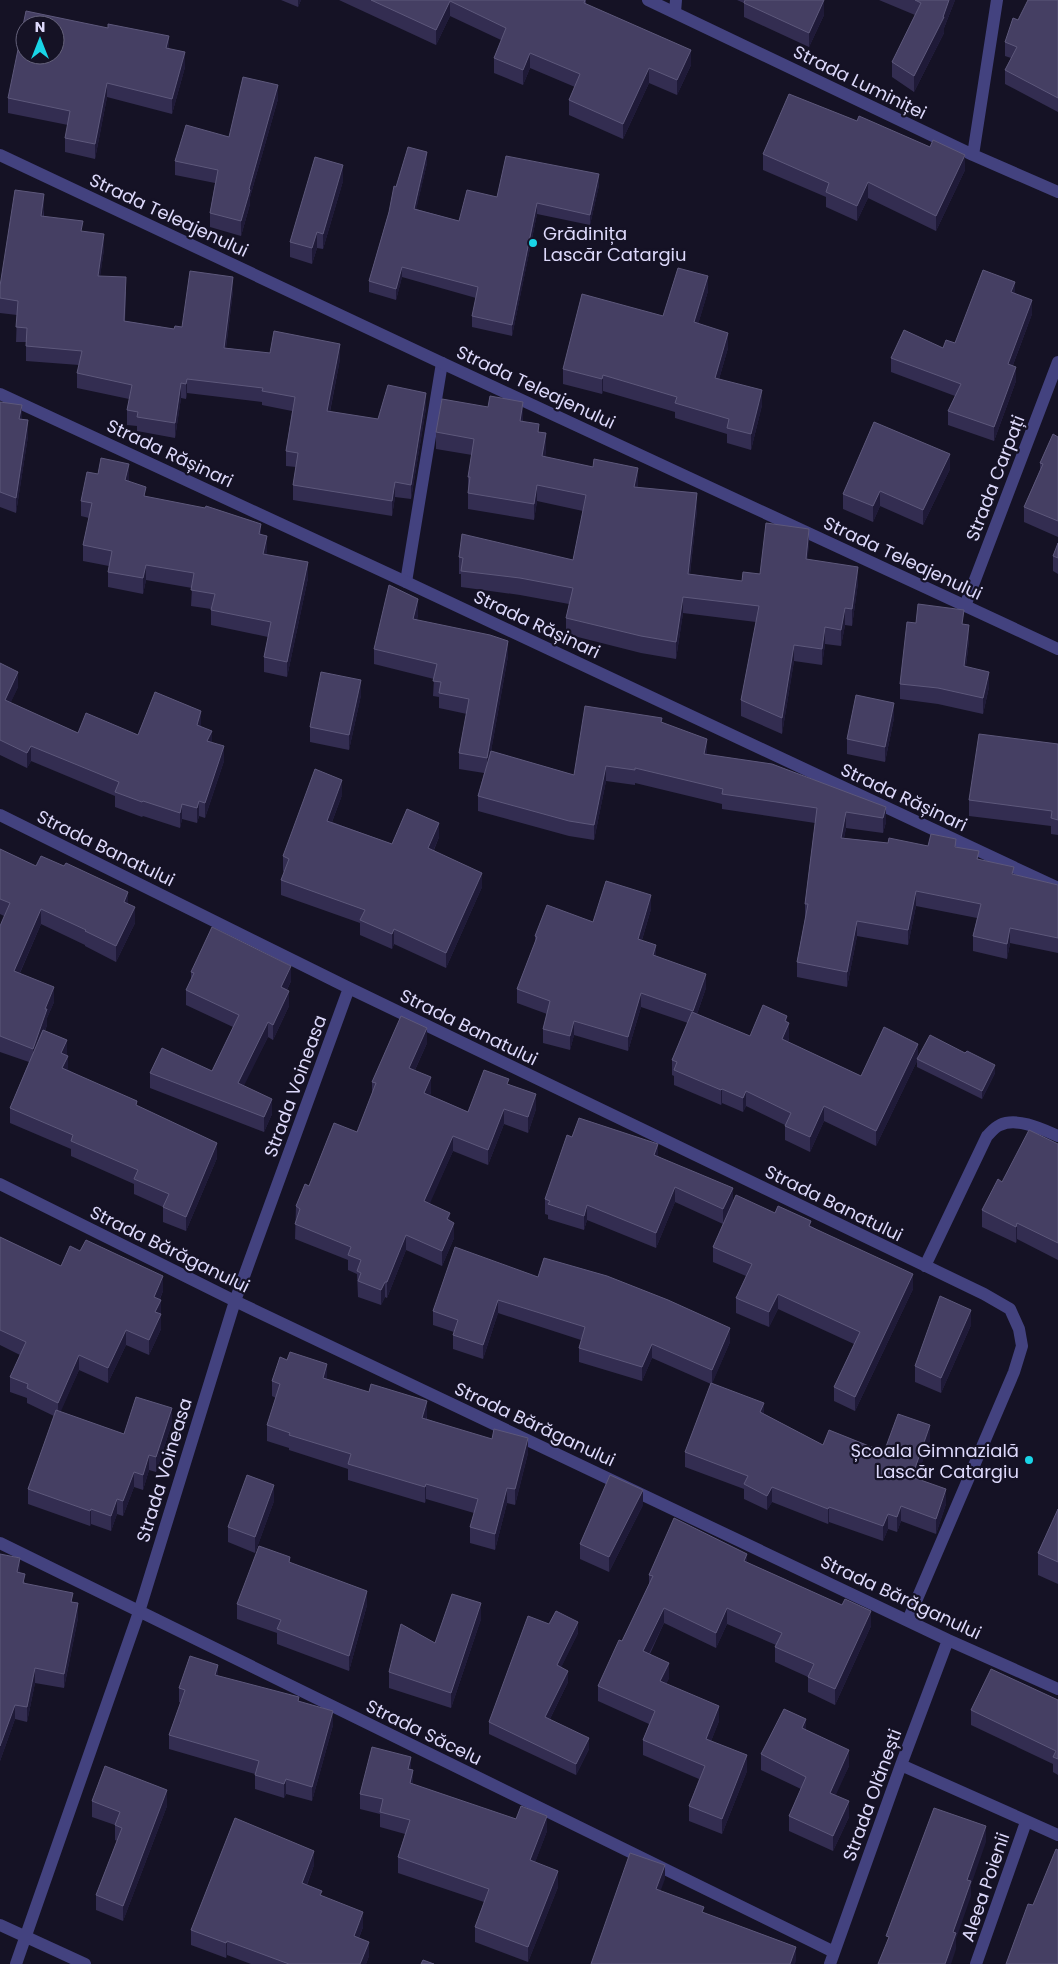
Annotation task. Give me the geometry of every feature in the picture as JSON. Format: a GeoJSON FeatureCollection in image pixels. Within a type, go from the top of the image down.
{"type":"FeatureCollection","features":[{"type":"Feature","properties":{"kind":"street","name":"Strada Luminiței"},"geometry":{"type":"LineString","coordinates":[[648,0],[676,6],[972,155],[1058,192]]}},
{"type":"Feature","properties":{"kind":"street"},"geometry":{"type":"LineString","coordinates":[[972,155],[997,0]]}},
{"type":"Feature","properties":{"kind":"street","name":"Strada Teleajenului"},"geometry":{"type":"LineString","coordinates":[[0,155],[1058,649]]}},
{"type":"Feature","properties":{"kind":"street","name":"Strada Carpați"},"geometry":{"type":"LineString","coordinates":[[965,606],[1058,362]]}},
{"type":"Feature","properties":{"kind":"street"},"geometry":{"type":"LineString","coordinates":[[406,582],[442,363]]}},
{"type":"Feature","properties":{"kind":"street","name":"Strada Rășinari"},"geometry":{"type":"LineString","coordinates":[[0,394],[1058,888]]}},
{"type":"Feature","properties":{"kind":"street","name":"Strada Banatului"},"geometry":{"type":"LineString","coordinates":[[0,815],[349,988],[984,1294],[1010,1309],[1019,1329],[1022,1346],[1014,1372],[908,1620]]}},
{"type":"Feature","properties":{"kind":"street","name":"Strada Voineasa"},"geometry":{"type":"LineString","coordinates":[[16,1964],[139,1612],[235,1301],[349,988]]}},
{"type":"Feature","properties":{"kind":"street"},"geometry":{"type":"LineString","coordinates":[[925,1266],[988,1136],[999,1125],[1014,1122],[1058,1136]]}},
{"type":"Feature","properties":{"kind":"street","name":"Strada Bărăganului"},"geometry":{"type":"LineString","coordinates":[[0,1184],[235,1301],[948,1640],[1058,1690]]}},
{"type":"Feature","properties":{"kind":"street","name":"Strada Săcelu"},"geometry":{"type":"LineString","coordinates":[[0,1543],[832,1958]]}},
{"type":"Feature","properties":{"kind":"street","name":"Strada Olănești"},"geometry":{"type":"LineString","coordinates":[[832,1958],[948,1640]]}},
{"type":"Feature","properties":{"kind":"street"},"geometry":{"type":"LineString","coordinates":[[901,1765],[1058,1835]]}},
{"type":"Feature","properties":{"kind":"street","name":"Aleea Poienii"},"geometry":{"type":"LineString","coordinates":[[976,1964],[1026,1822]]}},
{"type":"Feature","properties":{"kind":"street"},"geometry":{"type":"LineString","coordinates":[[0,1925],[85,1964]]}},
{"type":"Feature","properties":{"kind":"building"},"geometry":{"type":"Polygon","coordinates":[[[371,0],[585,0],[584,3],[691,50],[677,80],[649,68],[623,124],[569,100],[580,74],[530,53],[523,70],[494,58],[506,28],[450,1],[436,30],[371,0]]]}},
{"type":"Feature","properties":{"kind":"building"},"geometry":{"type":"Polygon","coordinates":[[[745,0],[824,0],[809,33],[744,3],[745,0]]]}},
{"type":"Feature","properties":{"kind":"building"},"geometry":{"type":"Polygon","coordinates":[[[915,0],[949,0],[944,17],[914,76],[892,62],[921,3],[915,0]]]}},
{"type":"Feature","properties":{"kind":"building"},"geometry":{"type":"Polygon","coordinates":[[[1028,0],[1058,0],[1058,98],[1005,70],[1017,47],[1005,42],[1013,18],[1018,20],[1028,0]]]}},
{"type":"Feature","properties":{"kind":"building"},"geometry":{"type":"Polygon","coordinates":[[[26,11],[45,15],[25,15],[26,11]]]}},
{"type":"Feature","properties":{"kind":"building"},"geometry":{"type":"Polygon","coordinates":[[[65,19],[108,28],[108,24],[169,36],[166,48],[185,52],[172,99],[107,83],[95,144],[65,138],[70,111],[8,98],[15,64],[65,65],[65,19]]]}},
{"type":"Feature","properties":{"kind":"building"},"geometry":{"type":"Polygon","coordinates":[[[243,77],[278,85],[241,221],[210,213],[218,170],[175,161],[186,125],[229,137],[243,77]]]}},
{"type":"Feature","properties":{"kind":"building"},"geometry":{"type":"Polygon","coordinates":[[[789,94],[857,121],[859,116],[930,147],[933,140],[965,155],[936,216],[868,182],[857,206],[826,192],[829,183],[763,154],[789,94]]]}},
{"type":"Feature","properties":{"kind":"building"},"geometry":{"type":"Polygon","coordinates":[[[408,147],[427,152],[414,209],[459,221],[467,190],[497,197],[506,156],[599,174],[590,215],[537,203],[512,325],[472,316],[478,287],[402,267],[396,289],[369,281],[389,212],[394,186],[396,187],[408,147]]]}},
{"type":"Feature","properties":{"kind":"building"},"geometry":{"type":"Polygon","coordinates":[[[315,157],[343,165],[323,234],[317,232],[312,248],[290,242],[315,157]]]}},
{"type":"Feature","properties":{"kind":"building"},"geometry":{"type":"Polygon","coordinates":[[[15,190],[44,194],[41,216],[83,221],[81,231],[104,234],[98,276],[126,277],[124,321],[174,329],[175,326],[182,327],[190,271],[233,277],[224,348],[270,353],[274,331],[340,344],[327,411],[378,419],[388,385],[426,393],[411,485],[395,482],[392,501],[293,485],[298,453],[286,451],[295,397],[262,391],[263,388],[187,379],[186,384],[181,383],[175,423],[137,417],[138,412],[127,410],[132,385],[77,373],[82,351],[26,346],[27,328],[16,327],[18,301],[0,298],[0,286],[15,190]]]}},
{"type":"Feature","properties":{"kind":"building"},"geometry":{"type":"Polygon","coordinates":[[[678,268],[708,276],[694,322],[728,333],[715,378],[762,390],[751,434],[727,428],[729,419],[675,403],[677,397],[603,375],[602,379],[563,369],[582,294],[663,316],[678,268]]]}},
{"type":"Feature","properties":{"kind":"building"},"geometry":{"type":"Polygon","coordinates":[[[983,270],[1015,282],[1011,292],[1032,300],[1008,364],[1016,367],[994,427],[948,411],[961,384],[891,358],[904,330],[943,348],[946,340],[955,343],[983,270]]]}},
{"type":"Feature","properties":{"kind":"building"},"geometry":{"type":"Polygon","coordinates":[[[490,396],[523,402],[520,421],[539,424],[538,432],[546,433],[542,456],[593,467],[594,459],[638,468],[634,487],[697,493],[688,574],[742,581],[743,572],[760,574],[766,523],[809,529],[806,559],[858,567],[852,609],[845,608],[841,630],[825,627],[822,649],[794,645],[782,718],[741,700],[759,606],[683,597],[676,642],[641,636],[566,618],[573,588],[520,578],[461,571],[463,558],[459,557],[462,534],[573,560],[586,495],[537,485],[534,504],[468,493],[470,477],[468,477],[474,439],[436,432],[442,399],[488,407],[490,396]]]}},
{"type":"Feature","properties":{"kind":"building"},"geometry":{"type":"Polygon","coordinates":[[[0,402],[22,405],[19,419],[28,420],[16,498],[0,492],[0,402]]]}},
{"type":"Feature","properties":{"kind":"building"},"geometry":{"type":"Polygon","coordinates":[[[874,422],[950,454],[923,510],[880,491],[873,506],[843,494],[874,422]]]}},
{"type":"Feature","properties":{"kind":"building"},"geometry":{"type":"Polygon","coordinates":[[[1053,434],[1058,437],[1058,521],[1024,507],[1043,464],[1040,463],[1053,434]]]}},
{"type":"Feature","properties":{"kind":"building"},"geometry":{"type":"Polygon","coordinates":[[[101,458],[129,464],[125,480],[146,487],[144,496],[205,508],[206,506],[261,524],[259,534],[267,536],[263,554],[308,562],[287,662],[264,657],[271,622],[211,610],[215,594],[191,590],[194,573],[146,565],[143,578],[108,572],[112,551],[83,545],[92,503],[81,501],[87,472],[98,474],[101,458]]]}},
{"type":"Feature","properties":{"kind":"building"},"geometry":{"type":"Polygon","coordinates":[[[1058,543],[1058,558],[1053,556],[1058,543]]]}},
{"type":"Feature","properties":{"kind":"building"},"geometry":{"type":"Polygon","coordinates":[[[389,585],[418,599],[413,619],[490,635],[508,641],[487,758],[459,753],[469,699],[439,693],[441,682],[433,681],[437,664],[374,649],[389,585]]]}},
{"type":"Feature","properties":{"kind":"building"},"geometry":{"type":"Polygon","coordinates":[[[918,604],[964,610],[962,624],[969,625],[964,666],[989,672],[983,698],[938,688],[900,684],[907,622],[916,623],[918,604]]]}},
{"type":"Feature","properties":{"kind":"building"},"geometry":{"type":"Polygon","coordinates":[[[0,663],[18,672],[5,700],[78,733],[86,713],[138,735],[155,692],[201,711],[197,725],[212,731],[207,741],[224,746],[205,803],[199,801],[197,808],[182,804],[180,813],[142,802],[115,792],[119,782],[31,746],[27,753],[0,740],[0,663]]]}},
{"type":"Feature","properties":{"kind":"building"},"geometry":{"type":"Polygon","coordinates":[[[321,672],[361,680],[349,735],[310,727],[321,672]]]}},
{"type":"Feature","properties":{"kind":"building"},"geometry":{"type":"Polygon","coordinates":[[[856,695],[894,703],[885,747],[847,739],[856,695]]]}},
{"type":"Feature","properties":{"kind":"building"},"geometry":{"type":"Polygon","coordinates":[[[585,706],[662,718],[661,722],[707,739],[704,754],[772,764],[886,807],[883,818],[846,812],[841,838],[888,843],[889,838],[928,846],[931,834],[956,839],[955,847],[979,851],[977,859],[1014,867],[1012,874],[1058,885],[1058,938],[1010,928],[1007,944],[973,936],[981,904],[916,891],[908,930],[857,921],[847,972],[797,962],[808,904],[805,904],[817,808],[722,794],[723,789],[635,768],[635,770],[606,766],[594,825],[569,821],[478,796],[491,751],[574,775],[585,706]]]}},
{"type":"Feature","properties":{"kind":"building"},"geometry":{"type":"Polygon","coordinates":[[[979,734],[1058,744],[1058,820],[1051,818],[1052,811],[969,800],[979,734]]]}},
{"type":"Feature","properties":{"kind":"building"},"geometry":{"type":"Polygon","coordinates":[[[315,769],[342,780],[327,821],[392,844],[407,809],[439,823],[428,848],[482,873],[446,953],[394,929],[392,934],[360,920],[365,910],[281,880],[289,859],[283,856],[315,769]]]}},
{"type":"Feature","properties":{"kind":"building"},"geometry":{"type":"Polygon","coordinates":[[[0,849],[36,866],[41,856],[64,866],[66,863],[128,892],[124,902],[135,907],[116,946],[41,909],[14,971],[54,987],[33,1049],[0,1036],[0,926],[10,903],[0,899],[0,849]]]}},
{"type":"Feature","properties":{"kind":"building"},"geometry":{"type":"Polygon","coordinates":[[[606,881],[651,895],[638,939],[656,945],[653,955],[706,974],[693,1011],[641,993],[628,1037],[574,1021],[570,1036],[543,1029],[550,1001],[517,989],[547,905],[593,922],[606,881]]]}},
{"type":"Feature","properties":{"kind":"building"},"geometry":{"type":"Polygon","coordinates":[[[212,927],[291,966],[281,987],[289,991],[273,1025],[268,1022],[238,1083],[272,1099],[264,1117],[150,1073],[162,1048],[212,1071],[239,1015],[186,990],[194,973],[191,972],[212,927]]]}},
{"type":"Feature","properties":{"kind":"building"},"geometry":{"type":"Polygon","coordinates":[[[763,1005],[787,1016],[785,1021],[789,1023],[782,1039],[861,1076],[884,1027],[918,1044],[876,1131],[824,1106],[810,1137],[785,1126],[791,1113],[746,1091],[743,1098],[674,1070],[677,1062],[672,1060],[692,1012],[750,1036],[763,1005]]]}},
{"type":"Feature","properties":{"kind":"building"},"geometry":{"type":"Polygon","coordinates":[[[401,1016],[427,1028],[409,1068],[431,1077],[424,1093],[468,1112],[484,1070],[509,1079],[507,1084],[536,1094],[528,1117],[504,1109],[488,1150],[453,1136],[424,1201],[450,1213],[447,1219],[454,1223],[442,1251],[406,1235],[387,1282],[385,1282],[381,1290],[358,1281],[361,1273],[357,1271],[361,1260],[348,1255],[351,1247],[295,1224],[300,1209],[296,1206],[305,1184],[309,1186],[334,1123],[357,1132],[376,1083],[372,1082],[401,1016]]]}},
{"type":"Feature","properties":{"kind":"building"},"geometry":{"type":"Polygon","coordinates":[[[43,1030],[67,1040],[61,1053],[68,1056],[62,1068],[137,1101],[136,1105],[217,1143],[186,1217],[163,1207],[169,1194],[134,1179],[138,1170],[71,1141],[73,1135],[10,1108],[43,1030]]]}},
{"type":"Feature","properties":{"kind":"building"},"geometry":{"type":"Polygon","coordinates":[[[930,1035],[965,1053],[967,1051],[995,1065],[982,1091],[917,1059],[930,1035]]]}},
{"type":"Feature","properties":{"kind":"building"},"geometry":{"type":"Polygon","coordinates":[[[579,1118],[658,1144],[654,1155],[733,1188],[723,1209],[675,1187],[656,1233],[587,1205],[584,1216],[548,1204],[550,1201],[545,1199],[567,1135],[572,1137],[579,1118]]]}},
{"type":"Feature","properties":{"kind":"building"},"geometry":{"type":"Polygon","coordinates":[[[1029,1130],[1058,1144],[1058,1243],[1017,1223],[1016,1227],[982,1210],[998,1179],[1002,1182],[1029,1130]]]}},
{"type":"Feature","properties":{"kind":"building"},"geometry":{"type":"Polygon","coordinates":[[[736,1195],[775,1213],[778,1206],[811,1221],[809,1226],[913,1274],[855,1397],[834,1387],[860,1332],[778,1294],[769,1312],[736,1298],[752,1264],[713,1247],[736,1195]]]}},
{"type":"Feature","properties":{"kind":"building"},"geometry":{"type":"Polygon","coordinates":[[[0,1237],[61,1266],[70,1246],[80,1251],[86,1240],[163,1276],[154,1297],[161,1300],[155,1312],[161,1314],[149,1340],[126,1330],[108,1368],[79,1355],[58,1403],[27,1388],[28,1384],[10,1377],[26,1342],[0,1330],[0,1237]]]}},
{"type":"Feature","properties":{"kind":"building"},"geometry":{"type":"Polygon","coordinates":[[[455,1247],[538,1277],[544,1258],[607,1276],[668,1300],[730,1328],[712,1370],[652,1344],[642,1367],[579,1348],[585,1327],[498,1300],[483,1345],[453,1335],[458,1320],[433,1311],[455,1247]]]}},
{"type":"Feature","properties":{"kind":"building"},"geometry":{"type":"Polygon","coordinates":[[[940,1296],[971,1310],[941,1378],[915,1366],[940,1296]]]}},
{"type":"Feature","properties":{"kind":"building"},"geometry":{"type":"Polygon","coordinates":[[[290,1352],[327,1364],[323,1378],[369,1392],[371,1384],[427,1401],[422,1418],[492,1439],[494,1429],[528,1438],[515,1489],[507,1488],[495,1534],[470,1527],[478,1499],[426,1484],[425,1487],[348,1464],[351,1454],[289,1435],[290,1433],[267,1425],[280,1384],[272,1381],[280,1357],[287,1360],[290,1352]]]}},
{"type":"Feature","properties":{"kind":"building"},"geometry":{"type":"Polygon","coordinates":[[[711,1383],[764,1403],[760,1412],[823,1445],[829,1430],[884,1452],[898,1414],[930,1425],[912,1477],[946,1489],[936,1519],[901,1506],[897,1517],[888,1514],[883,1526],[829,1507],[828,1509],[772,1487],[767,1496],[744,1484],[748,1476],[685,1452],[711,1383]]]}},
{"type":"Feature","properties":{"kind":"building"},"geometry":{"type":"Polygon","coordinates":[[[136,1397],[172,1408],[156,1457],[149,1455],[143,1475],[134,1472],[123,1501],[117,1499],[111,1516],[91,1509],[90,1511],[28,1489],[56,1410],[124,1434],[136,1397]]]}},
{"type":"Feature","properties":{"kind":"building"},"geometry":{"type":"Polygon","coordinates":[[[247,1475],[274,1485],[255,1537],[228,1527],[247,1475]]]}},
{"type":"Feature","properties":{"kind":"building"},"geometry":{"type":"Polygon","coordinates":[[[610,1475],[643,1490],[609,1557],[580,1544],[610,1475]]]}},
{"type":"Feature","properties":{"kind":"building"},"geometry":{"type":"Polygon","coordinates":[[[1058,1509],[1058,1562],[1038,1553],[1058,1509]]]}},
{"type":"Feature","properties":{"kind":"building"},"geometry":{"type":"Polygon","coordinates":[[[674,1518],[747,1554],[744,1561],[842,1605],[845,1599],[871,1611],[835,1689],[808,1677],[814,1664],[775,1647],[782,1633],[727,1608],[716,1633],[664,1608],[643,1651],[669,1663],[660,1681],[719,1706],[706,1739],[747,1755],[722,1819],[689,1806],[705,1766],[643,1740],[655,1711],[598,1686],[619,1640],[622,1641],[653,1576],[649,1575],[674,1518]]]}},
{"type":"Feature","properties":{"kind":"building"},"geometry":{"type":"Polygon","coordinates":[[[259,1546],[290,1557],[289,1562],[367,1591],[349,1656],[277,1629],[281,1620],[237,1604],[259,1546]]]}},
{"type":"Feature","properties":{"kind":"building"},"geometry":{"type":"Polygon","coordinates":[[[0,1554],[20,1558],[17,1572],[25,1574],[23,1583],[73,1593],[71,1602],[78,1603],[64,1674],[35,1668],[27,1707],[15,1705],[0,1746],[0,1554]]]}},
{"type":"Feature","properties":{"kind":"building"},"geometry":{"type":"Polygon","coordinates":[[[452,1594],[481,1603],[451,1693],[389,1672],[401,1624],[435,1643],[452,1594]]]}},
{"type":"Feature","properties":{"kind":"building"},"geometry":{"type":"Polygon","coordinates":[[[556,1611],[578,1622],[557,1665],[568,1671],[545,1717],[589,1738],[576,1764],[489,1722],[528,1616],[549,1624],[556,1611]]]}},
{"type":"Feature","properties":{"kind":"building"},"geometry":{"type":"Polygon","coordinates":[[[190,1656],[218,1665],[215,1675],[299,1697],[298,1701],[333,1711],[312,1787],[286,1779],[284,1784],[255,1775],[259,1761],[169,1735],[185,1690],[179,1688],[190,1656]]]}},
{"type":"Feature","properties":{"kind":"building"},"geometry":{"type":"Polygon","coordinates":[[[991,1669],[1058,1700],[1058,1759],[1053,1757],[1056,1751],[971,1710],[991,1669]]]}},
{"type":"Feature","properties":{"kind":"building"},"geometry":{"type":"Polygon","coordinates":[[[784,1709],[806,1719],[802,1728],[849,1750],[830,1793],[849,1801],[833,1836],[789,1816],[806,1777],[761,1754],[784,1709]]]}},
{"type":"Feature","properties":{"kind":"building"},"geometry":{"type":"Polygon","coordinates":[[[372,1747],[411,1757],[408,1769],[413,1770],[410,1783],[516,1819],[521,1806],[547,1816],[530,1860],[558,1871],[528,1947],[475,1927],[489,1889],[398,1857],[410,1820],[380,1812],[383,1799],[360,1794],[372,1747]]]}},
{"type":"Feature","properties":{"kind":"building"},"geometry":{"type":"Polygon","coordinates":[[[105,1766],[167,1790],[123,1906],[96,1895],[122,1828],[115,1825],[120,1812],[92,1801],[105,1766]]]}},
{"type":"Feature","properties":{"kind":"building"},"geometry":{"type":"Polygon","coordinates":[[[934,1808],[986,1826],[967,1880],[971,1881],[953,1932],[956,1933],[945,1964],[878,1964],[889,1937],[886,1936],[934,1808]]]}},
{"type":"Feature","properties":{"kind":"building"},"geometry":{"type":"Polygon","coordinates":[[[235,1818],[314,1851],[302,1883],[322,1891],[320,1895],[363,1912],[354,1936],[369,1942],[360,1964],[289,1964],[191,1930],[235,1818]]]}},
{"type":"Feature","properties":{"kind":"building"},"geometry":{"type":"Polygon","coordinates":[[[1056,1849],[1058,1850],[1058,1964],[1006,1964],[1028,1904],[1033,1905],[1056,1849]]]}},
{"type":"Feature","properties":{"kind":"building"},"geometry":{"type":"Polygon","coordinates":[[[630,1853],[665,1865],[656,1889],[704,1907],[702,1912],[796,1947],[790,1964],[591,1964],[630,1853]]]}},
{"type":"Feature","properties":{"kind":"building"},"geometry":{"type":"Polygon","coordinates":[[[423,1960],[434,1964],[421,1964],[423,1960]]]}},
{"type":"Feature","properties":{"kind":"place","name":"Grădinița Lascăr Catargiu"},"geometry":{"type":"Point","coordinates":[533,243]}},
{"type":"Feature","properties":{"kind":"place","name":"Școala Gimnazială Lascăr Catargiu"},"geometry":{"type":"Point","coordinates":[1029,1460]}}]}
